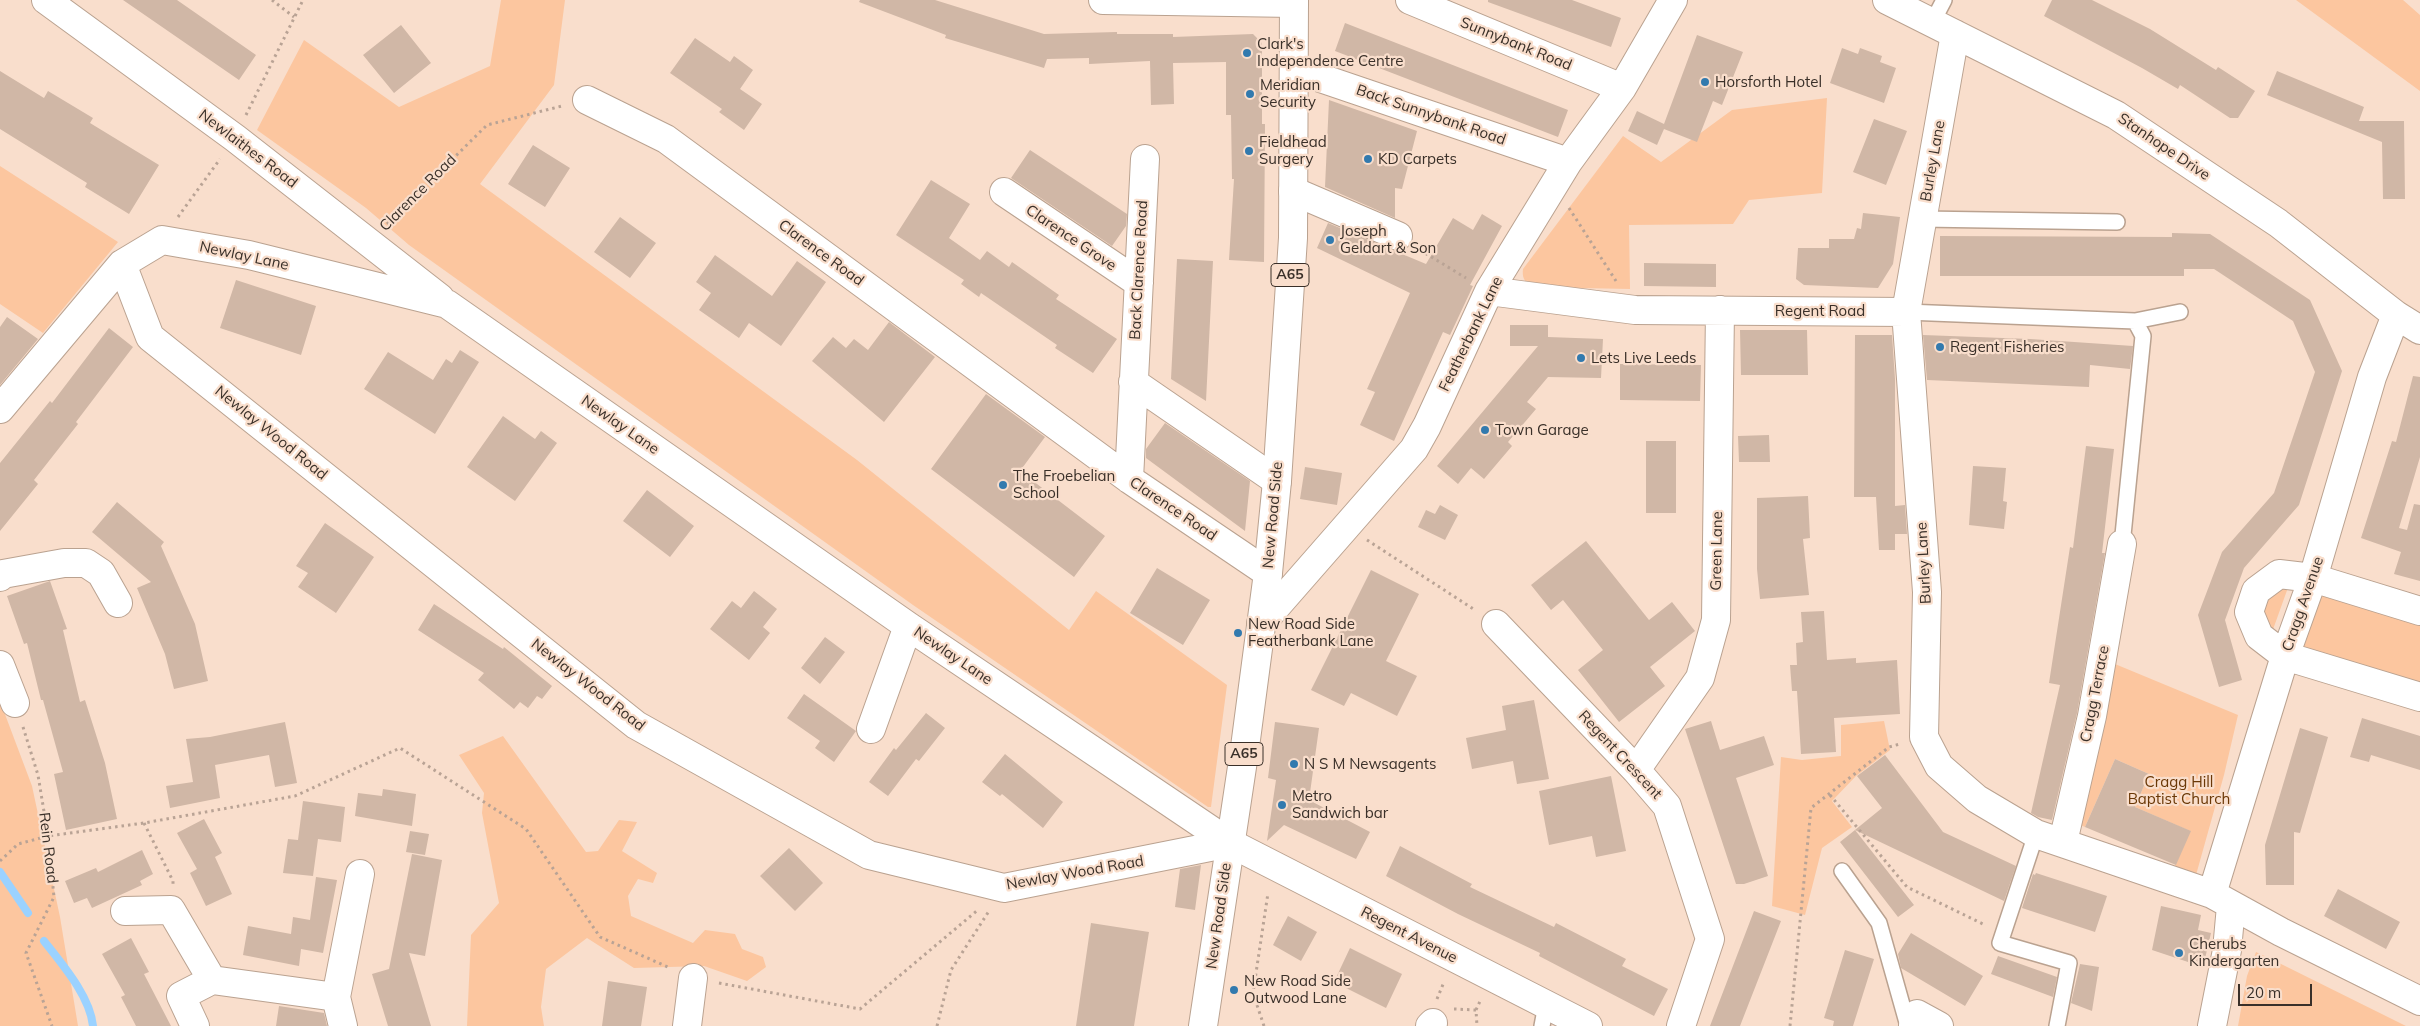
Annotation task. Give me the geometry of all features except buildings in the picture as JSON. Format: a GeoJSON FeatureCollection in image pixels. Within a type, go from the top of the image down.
{"type":"FeatureCollection","features":[{"type":"Feature","properties":{"kind":"street","name":"Newlaithes Road"},"geometry":{"type":"LineString","coordinates":[[46,0],[235,138],[447,304]]}},
{"type":"Feature","properties":{"kind":"street"},"geometry":{"type":"LineString","coordinates":[[1103,0],[1294,1]]}},
{"type":"Feature","properties":{"kind":"street","name":"Sunnybank Road"},"geometry":{"type":"LineString","coordinates":[[1410,0],[1622,88]]}},
{"type":"Feature","properties":{"kind":"street","name":"Featherbank Lane"},"geometry":{"type":"LineString","coordinates":[[1261,624],[1345,526],[1414,450],[1427,426],[1489,291],[1561,173],[1622,88],[1673,0]]}},
{"type":"Feature","properties":{"kind":"street","name":"Stanhope Drive"},"geometry":{"type":"LineString","coordinates":[[1887,0],[1944,19],[2116,114],[2278,223],[2396,315],[2420,330]]}},
{"type":"Feature","properties":{"kind":"street","name":"New Road Side"},"geometry":{"type":"LineString","coordinates":[[1204,1026],[1268,573],[1277,481],[1293,238],[1294,1]]}},
{"type":"Feature","properties":{"kind":"street","name":"Burley Lane"},"geometry":{"type":"LineString","coordinates":[[1944,19],[1922,219],[1906,312],[1927,592],[1924,737],[1939,766],[1977,799],[2036,834],[2063,842],[2221,900],[2420,1001]]}},
{"type":"Feature","properties":{"kind":"street","name":"Back Sunnybank Road"},"geometry":{"type":"LineString","coordinates":[[1294,68],[1561,173]]}},
{"type":"Feature","properties":{"kind":"street","name":"Clarence Road"},"geometry":{"type":"LineString","coordinates":[[587,100],[666,139],[1129,480],[1268,573]]}},
{"type":"Feature","properties":{"kind":"street","name":"Back Clarence Road"},"geometry":{"type":"LineString","coordinates":[[1129,480],[1145,159]]}},
{"type":"Feature","properties":{"kind":"street"},"geometry":{"type":"LineString","coordinates":[[1293,191],[1389,228]]}},
{"type":"Feature","properties":{"kind":"street","name":"Clarence Grove"},"geometry":{"type":"LineString","coordinates":[[1004,192],[1139,283]]}},
{"type":"Feature","properties":{"kind":"street"},"geometry":{"type":"LineString","coordinates":[[0,409],[122,264],[162,240]]}},
{"type":"Feature","properties":{"kind":"street","name":"Newlay Lane"},"geometry":{"type":"LineString","coordinates":[[162,240],[249,255],[447,304],[908,626],[1230,843]]}},
{"type":"Feature","properties":{"kind":"street","name":"Newlay Wood Road"},"geometry":{"type":"LineString","coordinates":[[122,264],[150,337],[636,725],[870,856],[1004,888],[1230,843]]}},
{"type":"Feature","properties":{"kind":"street","name":"Regent Road"},"geometry":{"type":"LineString","coordinates":[[1489,291],[1635,310],[1906,312]]}},
{"type":"Feature","properties":{"kind":"street","name":"Green Lane"},"geometry":{"type":"LineString","coordinates":[[1636,770],[1700,678],[1716,620],[1720,310]]}},
{"type":"Feature","properties":{"kind":"street","name":"Cragg Avenue"},"geometry":{"type":"LineString","coordinates":[[2212,1026],[2227,950],[2221,900],[2285,656],[2313,578],[2372,377],[2396,315]]}},
{"type":"Feature","properties":{"kind":"street"},"geometry":{"type":"LineString","coordinates":[[1133,382],[1277,481]]}},
{"type":"Feature","properties":{"kind":"street","name":"Cragg Terrace"},"geometry":{"type":"LineString","coordinates":[[2063,842],[2092,716],[2122,540]]}},
{"type":"Feature","properties":{"kind":"street"},"geometry":{"type":"LineString","coordinates":[[0,577],[3,574],[64,563],[86,563],[100,573],[118,603]]}},
{"type":"Feature","properties":{"kind":"street"},"geometry":{"type":"LineString","coordinates":[[2420,611],[2313,578],[2279,574],[2256,591],[2249,612],[2259,636],[2285,656],[2420,698]]}},
{"type":"Feature","properties":{"kind":"street","name":"Regent Crescent"},"geometry":{"type":"LineString","coordinates":[[1496,624],[1636,770],[1667,806],[1710,938],[1682,1026]]}},
{"type":"Feature","properties":{"kind":"street"},"geometry":{"type":"LineString","coordinates":[[870,730],[908,626]]}},
{"type":"Feature","properties":{"kind":"street"},"geometry":{"type":"LineString","coordinates":[[0,665],[15,703]]}},
{"type":"Feature","properties":{"kind":"street","name":"Regent Avenue"},"geometry":{"type":"LineString","coordinates":[[1230,843],[1454,958],[1544,1015],[1588,1026]]}},
{"type":"Feature","properties":{"kind":"street"},"geometry":{"type":"LineString","coordinates":[[344,1026],[336,998],[360,874]]}},
{"type":"Feature","properties":{"kind":"street"},"geometry":{"type":"LineString","coordinates":[[125,911],[171,910],[212,980]]}},
{"type":"Feature","properties":{"kind":"street"},"geometry":{"type":"LineString","coordinates":[[687,1026],[693,978]]}},
{"type":"Feature","properties":{"kind":"street"},"geometry":{"type":"LineString","coordinates":[[195,1026],[181,996],[212,980],[336,998]]}},
{"type":"Feature","properties":{"kind":"street"},"geometry":{"type":"LineString","coordinates":[[1913,1026],[1918,1014],[1939,1026]]}},
{"type":"Feature","properties":{"kind":"lane"},"geometry":{"type":"LineString","coordinates":[[1922,219],[2118,222]]}},
{"type":"Feature","properties":{"kind":"lane","name":"Regent Road"},"geometry":{"type":"LineString","coordinates":[[1906,312],[2135,321],[2180,312]]}},
{"type":"Feature","properties":{"kind":"lane","name":"Cragg Terrace"},"geometry":{"type":"LineString","coordinates":[[2122,540],[2143,336],[2135,321]]}},
{"type":"Feature","properties":{"kind":"lane"},"geometry":{"type":"LineString","coordinates":[[2036,834],[2000,943],[2069,963],[2057,1026]]}},
{"type":"Feature","properties":{"kind":"lane"},"geometry":{"type":"LineString","coordinates":[[1842,871],[1879,923],[1908,1026]]}},
{"type":"Feature","properties":{"kind":"path"},"geometry":{"type":"LineString","coordinates":[[272,0],[294,17]]}},
{"type":"Feature","properties":{"kind":"path"},"geometry":{"type":"LineString","coordinates":[[162,240],[235,138],[303,0]]}},
{"type":"Feature","properties":{"kind":"path","name":"Clarence Road"},"geometry":{"type":"LineString","coordinates":[[368,242],[487,125],[587,100]]}},
{"type":"Feature","properties":{"kind":"path"},"geometry":{"type":"LineString","coordinates":[[1561,173],[1635,310]]}},
{"type":"Feature","properties":{"kind":"path"},"geometry":{"type":"LineString","coordinates":[[1389,228],[1489,291]]}},
{"type":"Feature","properties":{"kind":"path"},"geometry":{"type":"LineString","coordinates":[[1345,526],[1496,624]]}},
{"type":"Feature","properties":{"kind":"path","name":"Rein Road"},"geometry":{"type":"LineString","coordinates":[[15,703],[38,774],[48,836],[54,897],[26,953],[52,1026]]}},
{"type":"Feature","properties":{"kind":"path"},"geometry":{"type":"LineString","coordinates":[[0,861],[18,844],[48,836],[144,823],[295,796],[400,748],[526,830],[600,937],[693,978],[860,1008],[1004,888]]}},
{"type":"Feature","properties":{"kind":"path"},"geometry":{"type":"LineString","coordinates":[[1790,1026],[1811,808],[1879,755]]}},
{"type":"Feature","properties":{"kind":"path"},"geometry":{"type":"LineString","coordinates":[[1830,795],[1907,887],[1986,925],[2004,931]]}},
{"type":"Feature","properties":{"kind":"path"},"geometry":{"type":"LineString","coordinates":[[144,823],[173,881],[171,910]]}},
{"type":"Feature","properties":{"kind":"path"},"geometry":{"type":"LineString","coordinates":[[1264,1026],[1254,993],[1272,865]]}},
{"type":"Feature","properties":{"kind":"path"},"geometry":{"type":"LineString","coordinates":[[937,1026],[951,970],[1004,888]]}},
{"type":"Feature","properties":{"kind":"path"},"geometry":{"type":"LineString","coordinates":[[1432,1019],[1454,958]]}},
{"type":"Feature","properties":{"kind":"path"},"geometry":{"type":"LineString","coordinates":[[1432,1019],[1476,1010],[1477,1026]]}},
{"type":"Feature","properties":{"kind":"green space"},"geometry":{"type":"Polygon","coordinates":[[[501,0],[565,0],[554,85],[480,184],[857,460],[1069,630],[1096,591],[1227,685],[1211,807],[1208,807],[913,605],[409,245],[366,208],[257,130],[304,40],[399,107],[490,66],[501,0]]]}},
{"type":"Feature","properties":{"kind":"green space"},"geometry":{"type":"Polygon","coordinates":[[[2296,0],[2403,0],[2420,15],[2420,91],[2296,0]]]}},
{"type":"Feature","properties":{"kind":"green space"},"geometry":{"type":"Polygon","coordinates":[[[1827,98],[1822,193],[1749,200],[1733,224],[1629,225],[1630,289],[1531,287],[1525,281],[1523,269],[1623,136],[1661,162],[1732,110],[1827,98]]]}},
{"type":"Feature","properties":{"kind":"green space"},"geometry":{"type":"Polygon","coordinates":[[[0,166],[118,242],[43,333],[0,304],[0,166]]]}},
{"type":"Feature","properties":{"kind":"green space"},"geometry":{"type":"Polygon","coordinates":[[[2290,582],[2271,635],[2263,628],[2260,598],[2290,582]]]}},
{"type":"Feature","properties":{"kind":"green space"},"geometry":{"type":"Polygon","coordinates":[[[2321,592],[2420,620],[2420,688],[2299,651],[2321,592]]]}},
{"type":"Feature","properties":{"kind":"green space","name":"Cragg Hill Baptist Church"},"geometry":{"type":"Polygon","coordinates":[[[2115,664],[2238,715],[2224,775],[2196,875],[2175,866],[2190,831],[2135,807],[2149,774],[2115,759],[2085,827],[2073,822],[2115,664]]]}},
{"type":"Feature","properties":{"kind":"green space"},"geometry":{"type":"Polygon","coordinates":[[[0,701],[32,786],[60,917],[78,1026],[0,1026],[0,701]]]}},
{"type":"Feature","properties":{"kind":"green space"},"geometry":{"type":"Polygon","coordinates":[[[1884,721],[1890,750],[1856,776],[1832,801],[1852,827],[1822,848],[1805,915],[1772,906],[1781,757],[1802,760],[1841,756],[1841,725],[1884,721]]]}},
{"type":"Feature","properties":{"kind":"green space"},"geometry":{"type":"Polygon","coordinates":[[[503,736],[586,852],[598,851],[619,820],[637,822],[622,851],[657,873],[653,883],[638,879],[628,896],[631,916],[693,943],[705,930],[735,934],[742,949],[763,957],[766,967],[747,981],[704,966],[634,968],[587,938],[546,969],[541,1007],[544,1026],[467,1026],[471,935],[499,903],[482,813],[484,793],[459,755],[503,736]]]}},
{"type":"Feature","properties":{"kind":"green space"},"geometry":{"type":"Polygon","coordinates":[[[2256,952],[2406,1026],[2238,1026],[2247,976],[2256,952]]]}},
{"type":"Feature","properties":{"kind":"waterway"},"geometry":{"type":"LineString","coordinates":[[0,872],[28,913]]}},
{"type":"Feature","properties":{"kind":"waterway"},"geometry":{"type":"LineString","coordinates":[[44,941],[67,970],[81,992],[87,1003],[93,1026]]}},
{"type":"Feature","properties":{"kind":"place","name":"Clark's Independence Centre"},"geometry":{"type":"Point","coordinates":[1247,53]}},
{"type":"Feature","properties":{"kind":"place","name":"Horsforth Hotel"},"geometry":{"type":"Point","coordinates":[1705,82]}},
{"type":"Feature","properties":{"kind":"place","name":"Meridian Security"},"geometry":{"type":"Point","coordinates":[1250,94]}},
{"type":"Feature","properties":{"kind":"place","name":"Fieldhead Surgery"},"geometry":{"type":"Point","coordinates":[1249,151]}},
{"type":"Feature","properties":{"kind":"place","name":"KD Carpets"},"geometry":{"type":"Point","coordinates":[1368,159]}},
{"type":"Feature","properties":{"kind":"place","name":"Joseph Geldart & Son"},"geometry":{"type":"Point","coordinates":[1330,240]}},
{"type":"Feature","properties":{"kind":"place","name":"Regent Fisheries"},"geometry":{"type":"Point","coordinates":[1940,347]}},
{"type":"Feature","properties":{"kind":"place","name":"Lets Live Leeds"},"geometry":{"type":"Point","coordinates":[1581,358]}},
{"type":"Feature","properties":{"kind":"place","name":"Town Garage"},"geometry":{"type":"Point","coordinates":[1485,430]}},
{"type":"Feature","properties":{"kind":"place","name":"The Froebelian School"},"geometry":{"type":"Point","coordinates":[1003,485]}},
{"type":"Feature","properties":{"kind":"place","name":"New Road Side Featherbank Lane"},"geometry":{"type":"Point","coordinates":[1238,633]}},
{"type":"Feature","properties":{"kind":"place","name":"N S M Newsagents"},"geometry":{"type":"Point","coordinates":[1294,764]}},
{"type":"Feature","properties":{"kind":"place","name":"Metro Sandwich bar"},"geometry":{"type":"Point","coordinates":[1282,805]}},
{"type":"Feature","properties":{"kind":"place","name":"Cherubs Kindergarten"},"geometry":{"type":"Point","coordinates":[2179,953]}},
{"type":"Feature","properties":{"kind":"place","name":"New Road Side Outwood Lane"},"geometry":{"type":"Point","coordinates":[1234,990]}}]}
